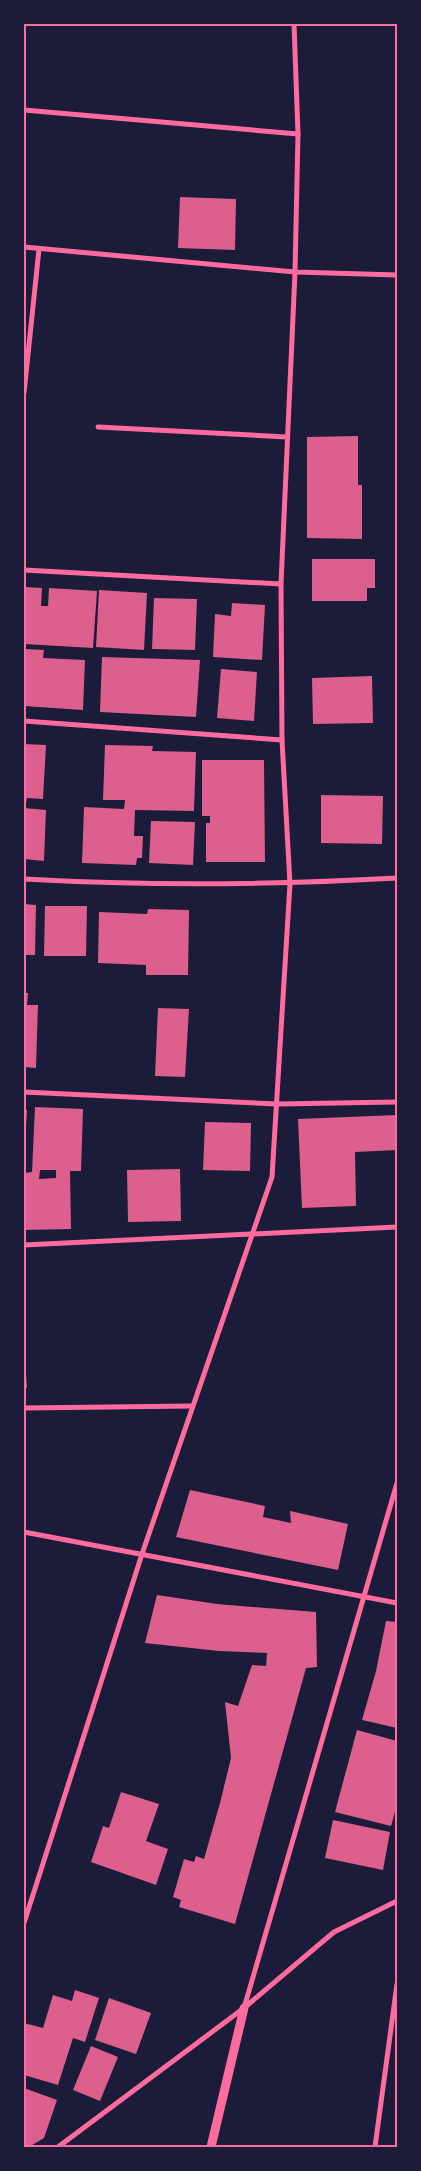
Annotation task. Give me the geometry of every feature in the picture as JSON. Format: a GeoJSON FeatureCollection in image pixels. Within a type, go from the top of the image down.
{"type":"FeatureCollection","features":[{"type":"Feature","properties":{"kind":"street"},"geometry":{"type":"LineString","coordinates":[[24,1923],[142,1554],[272,1177],[290,884],[282,740],[281,584],[295,272],[298,134],[294,24]]}},
{"type":"Feature","properties":{"kind":"street"},"geometry":{"type":"LineString","coordinates":[[24,110],[298,134]]}},
{"type":"Feature","properties":{"kind":"street"},"geometry":{"type":"LineString","coordinates":[[24,247],[295,272],[397,275]]}},
{"type":"Feature","properties":{"kind":"street"},"geometry":{"type":"LineString","coordinates":[[24,393],[40,248]]}},
{"type":"Feature","properties":{"kind":"street"},"geometry":{"type":"LineString","coordinates":[[98,428],[287,437]]}},
{"type":"Feature","properties":{"kind":"street"},"geometry":{"type":"LineString","coordinates":[[24,570],[281,584]]}},
{"type":"Feature","properties":{"kind":"street"},"geometry":{"type":"LineString","coordinates":[[24,721],[282,740]]}},
{"type":"Feature","properties":{"kind":"street"},"geometry":{"type":"LineString","coordinates":[[24,879],[87,882],[290,884],[397,878]]}},
{"type":"Feature","properties":{"kind":"street"},"geometry":{"type":"LineString","coordinates":[[24,1092],[277,1104],[397,1102]]}},
{"type":"Feature","properties":{"kind":"street"},"geometry":{"type":"LineString","coordinates":[[24,1245],[397,1227]]}},
{"type":"Feature","properties":{"kind":"street"},"geometry":{"type":"LineString","coordinates":[[24,1408],[192,1406]]}},
{"type":"Feature","properties":{"kind":"street"},"geometry":{"type":"LineString","coordinates":[[211,2147],[244,2008],[397,1483]]}},
{"type":"Feature","properties":{"kind":"street"},"geometry":{"type":"LineString","coordinates":[[24,1532],[397,1603]]}},
{"type":"Feature","properties":{"kind":"street"},"geometry":{"type":"LineString","coordinates":[[58,2147],[244,2008],[334,1932],[397,1901]]}},
{"type":"Feature","properties":{"kind":"street"},"geometry":{"type":"LineString","coordinates":[[375,2147],[397,1984]]}},
{"type":"Feature","properties":{"kind":"building"},"geometry":{"type":"Polygon","coordinates":[[[180,197],[236,199],[235,250],[178,248],[180,197]]]}},
{"type":"Feature","properties":{"kind":"building"},"geometry":{"type":"Polygon","coordinates":[[[358,436],[358,485],[362,485],[362,539],[307,538],[307,437],[358,436]]]}},
{"type":"Feature","properties":{"kind":"building"},"geometry":{"type":"Polygon","coordinates":[[[312,559],[375,559],[375,588],[367,588],[367,601],[312,601],[312,559]]]}},
{"type":"Feature","properties":{"kind":"building"},"geometry":{"type":"Polygon","coordinates":[[[24,587],[42,588],[41,606],[48,606],[49,588],[97,591],[93,648],[24,644],[24,587]]]}},
{"type":"Feature","properties":{"kind":"building"},"geometry":{"type":"Polygon","coordinates":[[[99,590],[147,593],[144,650],[96,647],[99,590]]]}},
{"type":"Feature","properties":{"kind":"building"},"geometry":{"type":"Polygon","coordinates":[[[154,598],[197,599],[195,650],[152,649],[154,598]]]}},
{"type":"Feature","properties":{"kind":"building"},"geometry":{"type":"Polygon","coordinates":[[[232,603],[265,605],[262,660],[213,657],[215,614],[231,616],[232,603]]]}},
{"type":"Feature","properties":{"kind":"building"},"geometry":{"type":"Polygon","coordinates":[[[26,649],[44,650],[43,658],[85,660],[83,710],[24,706],[24,654],[26,654],[26,649]]]}},
{"type":"Feature","properties":{"kind":"building"},"geometry":{"type":"Polygon","coordinates":[[[102,657],[200,660],[196,717],[100,712],[102,657]]]}},
{"type":"Feature","properties":{"kind":"building"},"geometry":{"type":"Polygon","coordinates":[[[221,669],[257,672],[254,721],[217,718],[221,669]]]}},
{"type":"Feature","properties":{"kind":"building"},"geometry":{"type":"Polygon","coordinates":[[[372,676],[373,723],[313,724],[312,678],[372,676]]]}},
{"type":"Feature","properties":{"kind":"building"},"geometry":{"type":"Polygon","coordinates":[[[24,744],[46,745],[43,799],[27,798],[26,804],[24,804],[24,744]]]}},
{"type":"Feature","properties":{"kind":"building"},"geometry":{"type":"Polygon","coordinates":[[[105,745],[153,746],[152,751],[196,752],[194,811],[135,810],[134,836],[143,836],[142,858],[137,858],[136,865],[82,863],[84,807],[124,809],[125,800],[103,800],[105,745]]]}},
{"type":"Feature","properties":{"kind":"building"},"geometry":{"type":"Polygon","coordinates":[[[202,760],[264,760],[265,862],[206,862],[206,823],[210,823],[210,816],[202,816],[202,760]]]}},
{"type":"Feature","properties":{"kind":"building"},"geometry":{"type":"Polygon","coordinates":[[[321,795],[383,796],[382,844],[321,843],[321,795]]]}},
{"type":"Feature","properties":{"kind":"building"},"geometry":{"type":"Polygon","coordinates":[[[24,808],[46,810],[44,861],[24,859],[24,808]]]}},
{"type":"Feature","properties":{"kind":"building"},"geometry":{"type":"Polygon","coordinates":[[[151,821],[195,822],[193,865],[149,863],[151,821]]]}},
{"type":"Feature","properties":{"kind":"building"},"geometry":{"type":"Polygon","coordinates":[[[24,904],[36,905],[35,955],[24,955],[24,904]]]}},
{"type":"Feature","properties":{"kind":"building"},"geometry":{"type":"Polygon","coordinates":[[[45,906],[87,906],[86,956],[44,956],[45,906]]]}},
{"type":"Feature","properties":{"kind":"building"},"geometry":{"type":"Polygon","coordinates":[[[148,909],[189,910],[188,975],[146,975],[146,965],[98,963],[99,912],[147,914],[148,909]]]}},
{"type":"Feature","properties":{"kind":"building"},"geometry":{"type":"Polygon","coordinates":[[[24,993],[28,993],[27,1005],[38,1005],[36,1068],[24,1067],[24,993]]]}},
{"type":"Feature","properties":{"kind":"building"},"geometry":{"type":"Polygon","coordinates":[[[158,1008],[189,1009],[185,1077],[155,1076],[158,1008]]]}},
{"type":"Feature","properties":{"kind":"building"},"geometry":{"type":"Polygon","coordinates":[[[35,1107],[83,1109],[81,1171],[70,1171],[71,1229],[24,1230],[24,1173],[32,1172],[35,1107]],[[40,1170],[39,1179],[56,1178],[56,1170],[40,1170]]]}},
{"type":"Feature","properties":{"kind":"building"},"geometry":{"type":"Polygon","coordinates":[[[24,1110],[27,1110],[25,1143],[24,1143],[24,1110]]]}},
{"type":"Feature","properties":{"kind":"building"},"geometry":{"type":"Polygon","coordinates":[[[397,1115],[397,1150],[355,1152],[356,1206],[302,1208],[298,1119],[397,1115]]]}},
{"type":"Feature","properties":{"kind":"building"},"geometry":{"type":"Polygon","coordinates":[[[205,1122],[251,1123],[250,1171],[203,1170],[205,1122]]]}},
{"type":"Feature","properties":{"kind":"building"},"geometry":{"type":"Polygon","coordinates":[[[180,1169],[181,1221],[128,1222],[127,1170],[180,1169]]]}},
{"type":"Feature","properties":{"kind":"building"},"geometry":{"type":"Polygon","coordinates":[[[25,1360],[27,1388],[24,1388],[25,1360]]]}},
{"type":"Feature","properties":{"kind":"building"},"geometry":{"type":"Polygon","coordinates":[[[190,1490],[265,1506],[263,1517],[291,1523],[290,1511],[348,1524],[338,1570],[176,1537],[190,1490]]]}},
{"type":"Feature","properties":{"kind":"building"},"geometry":{"type":"Polygon","coordinates":[[[157,1595],[217,1604],[316,1612],[317,1667],[306,1668],[235,1924],[179,1907],[181,1900],[173,1897],[184,1859],[194,1862],[196,1856],[204,1859],[220,1803],[231,1758],[225,1702],[238,1706],[252,1665],[266,1666],[267,1653],[219,1651],[145,1643],[157,1595]]]}},
{"type":"Feature","properties":{"kind":"building"},"geometry":{"type":"Polygon","coordinates":[[[386,1621],[397,1622],[397,1728],[362,1720],[376,1671],[386,1621]]]}},
{"type":"Feature","properties":{"kind":"building"},"geometry":{"type":"Polygon","coordinates":[[[357,1730],[397,1741],[397,1805],[391,1826],[335,1812],[357,1730]]]}},
{"type":"Feature","properties":{"kind":"building"},"geometry":{"type":"Polygon","coordinates":[[[121,1792],[159,1804],[146,1841],[168,1849],[156,1885],[91,1862],[103,1826],[109,1828],[121,1792]]]}},
{"type":"Feature","properties":{"kind":"building"},"geometry":{"type":"Polygon","coordinates":[[[333,1820],[390,1832],[383,1870],[325,1858],[333,1820]]]}},
{"type":"Feature","properties":{"kind":"building"},"geometry":{"type":"Polygon","coordinates":[[[75,1990],[99,1998],[85,2042],[73,2038],[58,2085],[24,2075],[24,2023],[43,2028],[53,1995],[72,2001],[75,1990]]]}},
{"type":"Feature","properties":{"kind":"building"},"geometry":{"type":"Polygon","coordinates":[[[109,1998],[151,2013],[136,2054],[95,2040],[109,1998]]]}},
{"type":"Feature","properties":{"kind":"building"},"geometry":{"type":"Polygon","coordinates":[[[91,2046],[118,2057],[100,2101],[73,2090],[91,2046]]]}},
{"type":"Feature","properties":{"kind":"building"},"geometry":{"type":"Polygon","coordinates":[[[24,2088],[57,2100],[44,2138],[29,2147],[24,2147],[24,2088]]]}}]}
